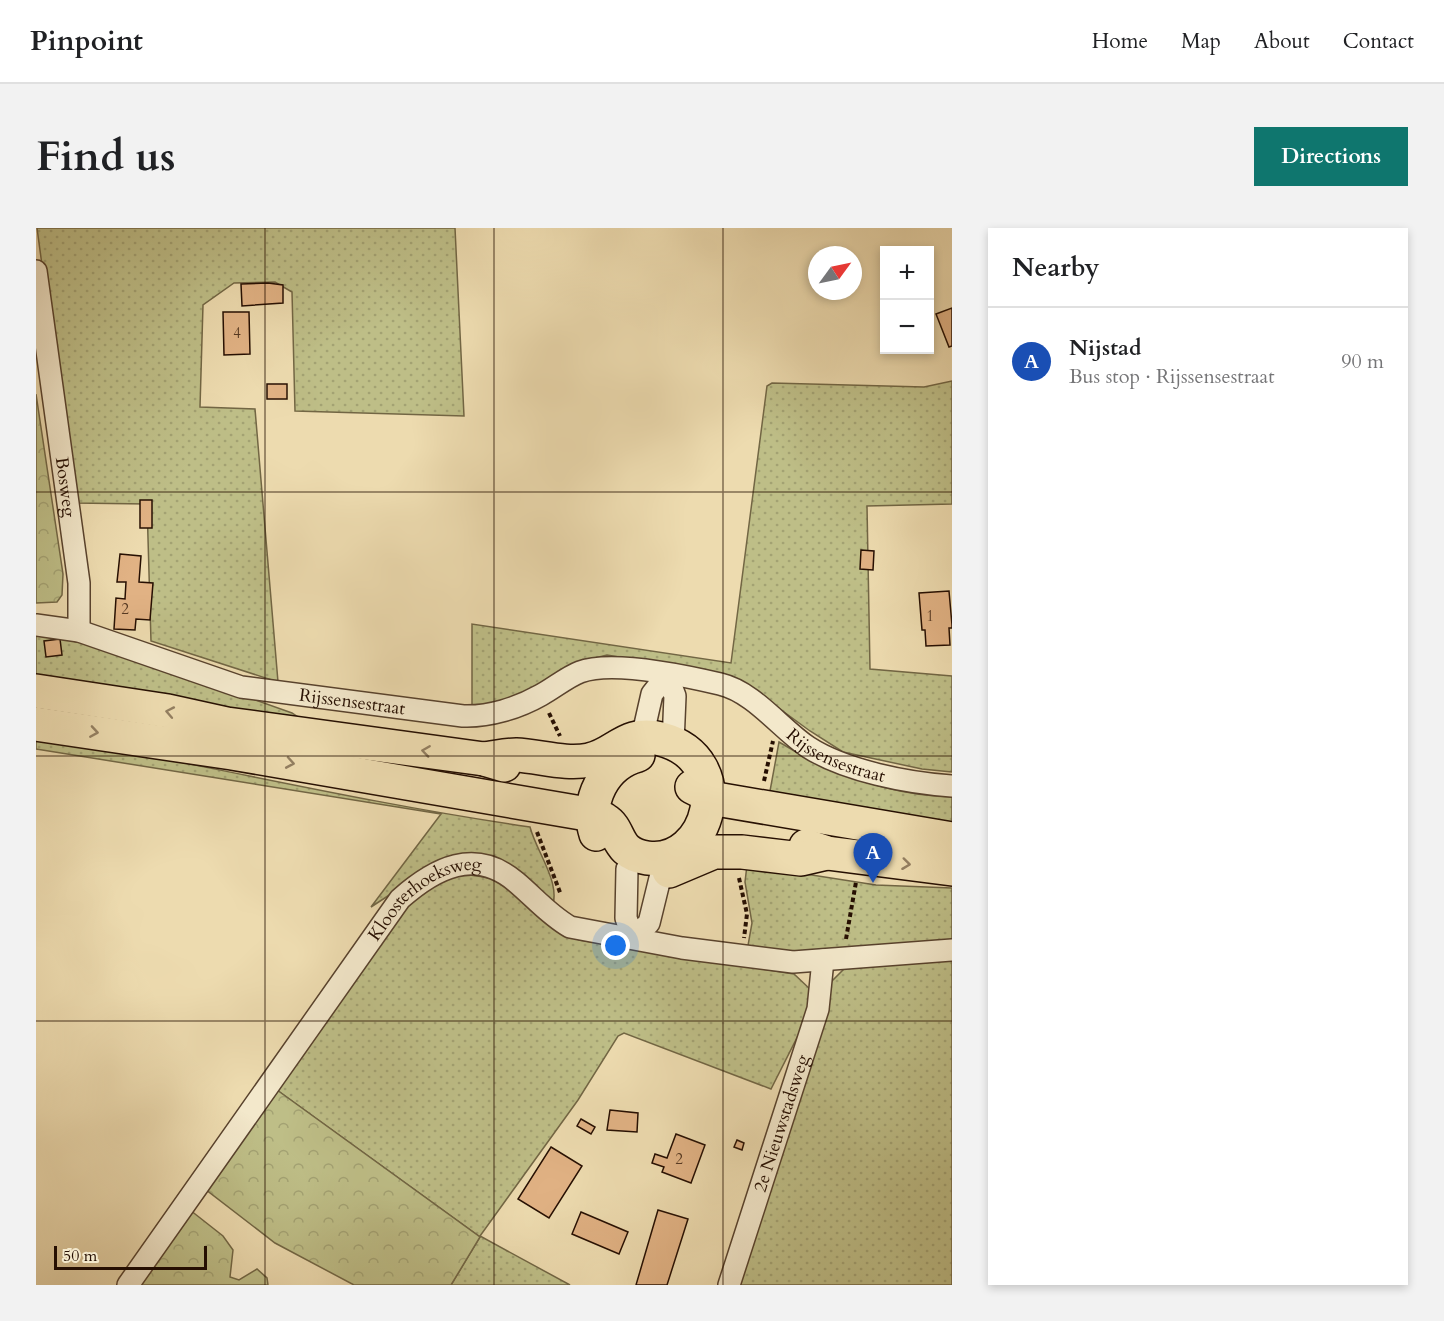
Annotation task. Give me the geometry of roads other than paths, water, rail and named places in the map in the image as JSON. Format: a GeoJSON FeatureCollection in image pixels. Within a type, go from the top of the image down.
{"type":"FeatureCollection","features":[{"type":"Feature","properties":{"kind":"main road"},"geometry":{"type":"LineString","coordinates":[[36,691],[168,711],[227,724],[484,759],[513,768],[590,775],[592,767]]}},
{"type":"Feature","properties":{"kind":"main road"},"geometry":{"type":"LineString","coordinates":[[36,724],[232,753],[471,793],[594,824],[606,820],[619,842],[636,856],[656,859],[664,865]]}},
{"type":"Feature","properties":{"kind":"main road"},"geometry":{"type":"LineString","coordinates":[[592,767],[628,758],[650,745],[654,754],[665,756],[676,763],[695,791],[708,789],[833,819],[952,839]]}},
{"type":"Feature","properties":{"kind":"main road"},"geometry":{"type":"LineString","coordinates":[[592,767],[599,788],[594,824],[604,848],[627,870],[644,874],[697,847],[712,836],[803,846],[827,853],[952,869]]}},
{"type":"Feature","properties":{"kind":"main road"},"geometry":{"type":"LineString","coordinates":[[697,847],[707,816],[708,789]]}},
{"type":"Feature","properties":{"kind":"street","name":"Bosweg"},"geometry":{"type":"LineString","coordinates":[[36,271],[79,584],[79,631]]}},
{"type":"Feature","properties":{"kind":"street","name":"Rijssensestraat"},"geometry":{"type":"LineString","coordinates":[[36,625],[79,631],[241,687],[463,716],[497,713],[539,697],[580,672],[608,666],[667,675],[733,689],[807,746],[832,760],[859,770],[952,786]]}},
{"type":"Feature","properties":{"kind":"street"},"geometry":{"type":"LineString","coordinates":[[650,745],[675,696],[667,675]]}},
{"type":"Feature","properties":{"kind":"street"},"geometry":{"type":"LineString","coordinates":[[650,745],[652,694],[667,675]]}},
{"type":"Feature","properties":{"kind":"street","name":"Kloosterhoeksweg"},"geometry":{"type":"LineString","coordinates":[[128,1285],[400,899],[423,878],[453,865],[474,864],[494,868],[515,881],[554,917],[570,927],[741,957],[793,962],[952,950]]}},
{"type":"Feature","properties":{"kind":"street"},"geometry":{"type":"LineString","coordinates":[[627,870],[626,918],[633,938],[649,923],[664,865]]}},
{"type":"Feature","properties":{"kind":"street","name":"2e Nieuwstadsweg"},"geometry":{"type":"LineString","coordinates":[[729,1285],[833,959]]}},
{"type":"Feature","properties":{"kind":"place","name":"Nijstad"},"geometry":{"type":"Point","coordinates":[873,883]}}]}
